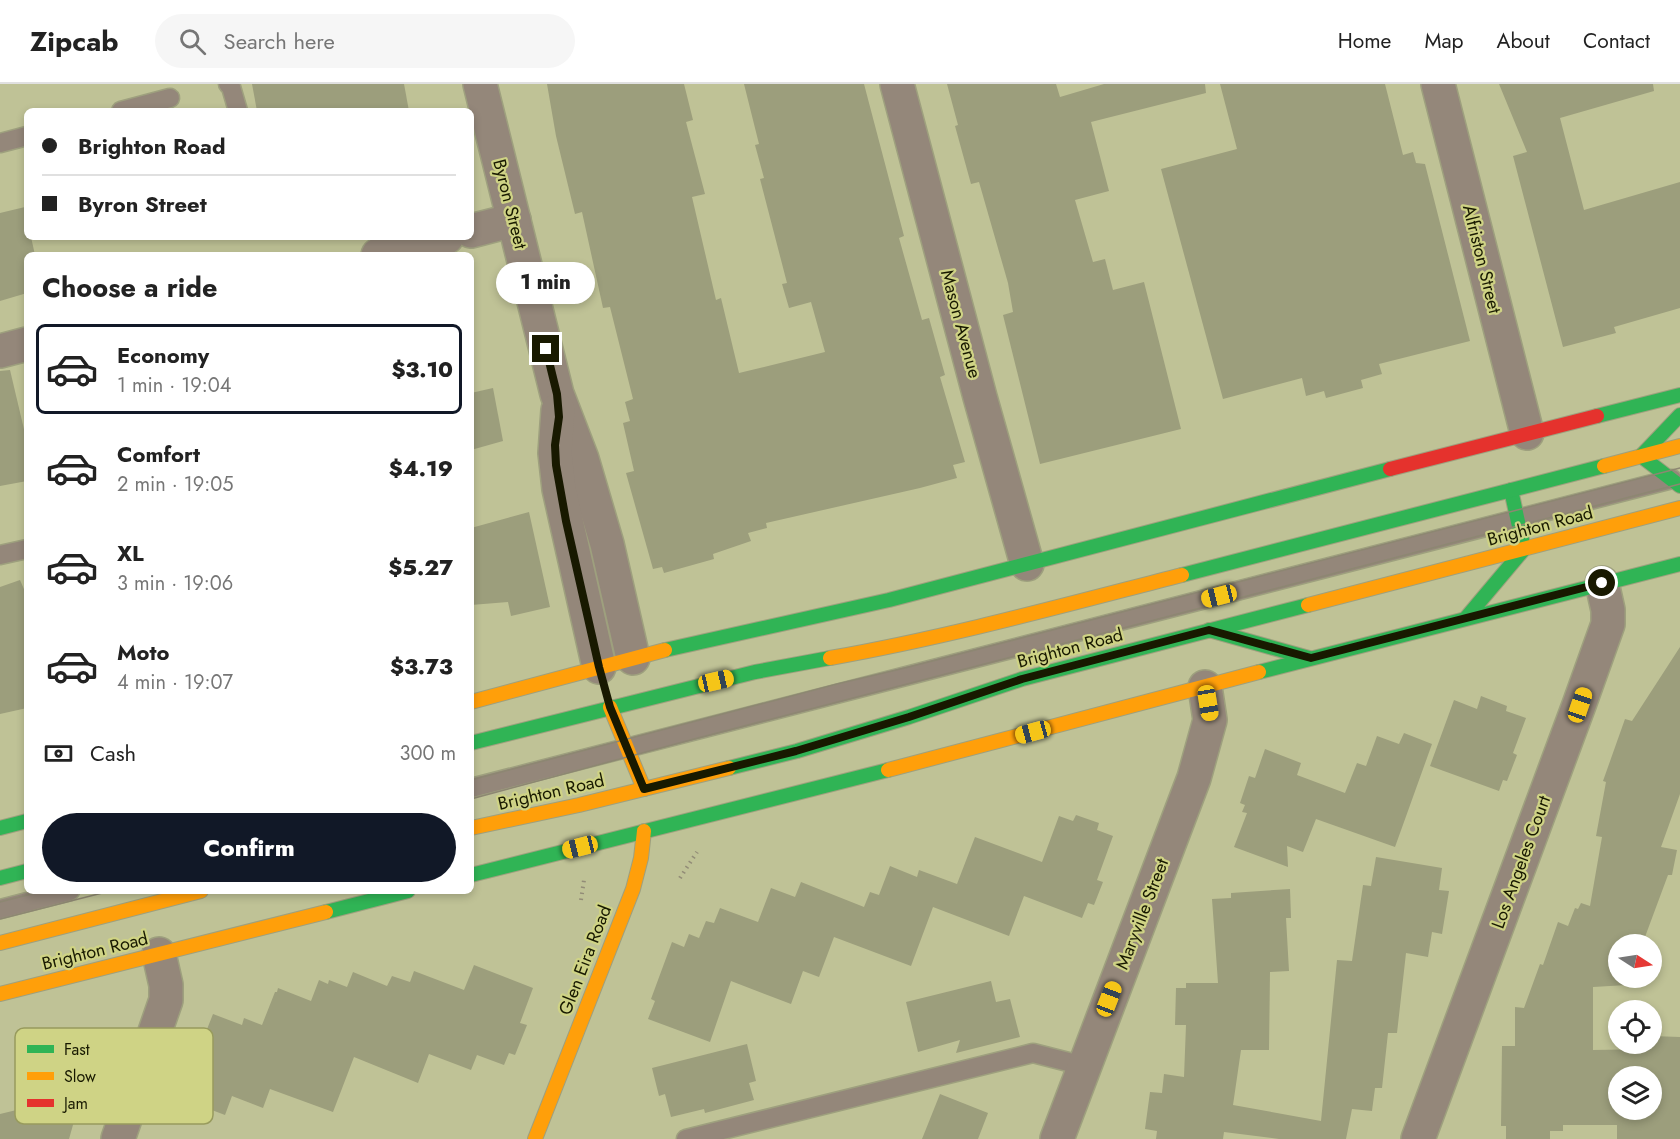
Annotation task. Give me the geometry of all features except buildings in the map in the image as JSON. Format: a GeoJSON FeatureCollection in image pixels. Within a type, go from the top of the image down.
{"type":"FeatureCollection","features":[{"type":"Feature","properties":{"kind":"main road"},"geometry":{"type":"LineString","coordinates":[[474,741],[604,687],[634,664],[1680,395]]}},
{"type":"Feature","properties":{"kind":"main road"},"geometry":{"type":"LineString","coordinates":[[1641,456],[1680,415]]}},
{"type":"Feature","properties":{"kind":"main road"},"geometry":{"type":"LineString","coordinates":[[474,702],[604,687],[639,707],[755,672],[893,647],[971,629],[1680,446]]}},
{"type":"Feature","properties":{"kind":"main road"},"geometry":{"type":"LineString","coordinates":[[1641,456],[1677,481]]}},
{"type":"Feature","properties":{"kind":"main road"},"geometry":{"type":"LineString","coordinates":[[1467,618],[1524,549],[1510,490]]}},
{"type":"Feature","properties":{"kind":"main road","name":"Brighton Road"},"geometry":{"type":"LineString","coordinates":[[474,827],[644,794],[909,717],[1022,679],[1680,508]]}},
{"type":"Feature","properties":{"kind":"main road"},"geometry":{"type":"LineString","coordinates":[[474,874],[645,824],[868,776],[1311,658],[1680,564]]}},
{"type":"Feature","properties":{"kind":"main road"},"geometry":{"type":"LineString","coordinates":[[1209,630],[1311,658]]}},
{"type":"Feature","properties":{"kind":"main road"},"geometry":{"type":"LineString","coordinates":[[604,687],[634,746],[644,794]]}},
{"type":"Feature","properties":{"kind":"main road"},"geometry":{"type":"LineString","coordinates":[[634,746],[639,707]]}},
{"type":"Feature","properties":{"kind":"main road"},"geometry":{"type":"LineString","coordinates":[[0,828],[24,822]]}},
{"type":"Feature","properties":{"kind":"main road","name":"Glen Eira Road"},"geometry":{"type":"LineString","coordinates":[[535,1139],[633,889],[641,858],[645,824]]}},
{"type":"Feature","properties":{"kind":"main road"},"geometry":{"type":"LineString","coordinates":[[0,878],[24,872]]}},
{"type":"Feature","properties":{"kind":"main road","name":"Brighton Road"},"geometry":{"type":"LineString","coordinates":[[0,943],[189,894]]}},
{"type":"Feature","properties":{"kind":"main road","name":"Brighton Road"},"geometry":{"type":"LineString","coordinates":[[0,994],[396,894]]}},
{"type":"Feature","properties":{"kind":"street","name":"Byron Street"},"geometry":{"type":"LineString","coordinates":[[480,84],[557,394],[582,459],[620,599],[634,664]]}},
{"type":"Feature","properties":{"kind":"street","name":"Mason Avenue"},"geometry":{"type":"LineString","coordinates":[[897,84],[1027,564]]}},
{"type":"Feature","properties":{"kind":"street","name":"Alfriston Street"},"geometry":{"type":"LineString","coordinates":[[1438,84],[1527,433]]}},
{"type":"Feature","properties":{"kind":"street"},"geometry":{"type":"LineString","coordinates":[[474,230],[514,220]]}},
{"type":"Feature","properties":{"kind":"street"},"geometry":{"type":"LineString","coordinates":[[390,252],[436,240]]}},
{"type":"Feature","properties":{"kind":"street"},"geometry":{"type":"LineString","coordinates":[[0,351],[24,345]]}},
{"type":"Feature","properties":{"kind":"street","name":"Byron Street"},"geometry":{"type":"LineString","coordinates":[[557,394],[559,417],[555,453],[559,489],[604,687]]}},
{"type":"Feature","properties":{"kind":"street","name":"Los Angeles Court"},"geometry":{"type":"LineString","coordinates":[[1418,1139],[1608,624],[1608,610],[1602,583]]}},
{"type":"Feature","properties":{"kind":"street","name":"Maryville Street"},"geometry":{"type":"LineString","coordinates":[[1057,1139],[1194,778],[1210,720],[1205,687]]}},
{"type":"Feature","properties":{"kind":"street"},"geometry":{"type":"LineString","coordinates":[[156,1028],[166,1000],[166,985],[159,954]]}},
{"type":"Feature","properties":{"kind":"street"},"geometry":{"type":"LineString","coordinates":[[118,1139],[123,1124]]}},
{"type":"Feature","properties":{"kind":"lane"},"geometry":{"type":"LineString","coordinates":[[228,84],[237,108]]}},
{"type":"Feature","properties":{"kind":"lane"},"geometry":{"type":"LineString","coordinates":[[132,108],[170,98]]}},
{"type":"Feature","properties":{"kind":"lane"},"geometry":{"type":"LineString","coordinates":[[0,143],[24,137]]}},
{"type":"Feature","properties":{"kind":"lane"},"geometry":{"type":"LineString","coordinates":[[474,787],[1517,518],[1677,481]]}},
{"type":"Feature","properties":{"kind":"lane"},"geometry":{"type":"LineString","coordinates":[[0,555],[24,550]]}},
{"type":"Feature","properties":{"kind":"lane"},"geometry":{"type":"LineString","coordinates":[[0,909],[58,894]]}},
{"type":"Feature","properties":{"kind":"lane"},"geometry":{"type":"LineString","coordinates":[[686,1139],[1033,1053],[1084,1066]]}},
{"type":"Feature","properties":{"kind":"path"},"geometry":{"type":"LineString","coordinates":[[680,878],[699,849]]}},
{"type":"Feature","properties":{"kind":"path"},"geometry":{"type":"LineString","coordinates":[[581,900],[584,878]]}},
{"type":"Feature","properties":{"kind":"tram line"},"geometry":{"type":"LineString","coordinates":[[474,779],[1680,468]]}},
{"type":"Feature","properties":{"kind":"tram line"},"geometry":{"type":"LineString","coordinates":[[474,798],[694,739],[1680,484]]}},
{"type":"Feature","properties":{"kind":"tram line"},"geometry":{"type":"LineString","coordinates":[[0,902],[31,894]]}},
{"type":"Feature","properties":{"kind":"tram line"},"geometry":{"type":"LineString","coordinates":[[0,919],[98,894]]}},
{"type":"Feature","properties":{"kind":"traffic: fast"},"geometry":{"type":"LineString","coordinates":[[1597,416],[1680,395]]}},
{"type":"Feature","properties":{"kind":"traffic: fast"},"geometry":{"type":"LineString","coordinates":[[1641,456],[1680,415]]}},
{"type":"Feature","properties":{"kind":"traffic: fast"},"geometry":{"type":"LineString","coordinates":[[1641,456],[1680,486]]}},
{"type":"Feature","properties":{"kind":"traffic: fast"},"geometry":{"type":"LineString","coordinates":[[1182,575],[1604,466]]}},
{"type":"Feature","properties":{"kind":"traffic: fast"},"geometry":{"type":"LineString","coordinates":[[665,650],[889,600],[1390,469]]}},
{"type":"Feature","properties":{"kind":"traffic: fast"},"geometry":{"type":"LineString","coordinates":[[1511,490],[1524,549]]}},
{"type":"Feature","properties":{"kind":"traffic: fast"},"geometry":{"type":"LineString","coordinates":[[1466,618],[1524,549]]}},
{"type":"Feature","properties":{"kind":"traffic: fast"},"geometry":{"type":"LineString","coordinates":[[1259,672],[1680,564]]}},
{"type":"Feature","properties":{"kind":"traffic: fast"},"geometry":{"type":"LineString","coordinates":[[729,768],[797,751],[909,717],[1022,679],[1308,605]]}},
{"type":"Feature","properties":{"kind":"traffic: fast"},"geometry":{"type":"LineString","coordinates":[[1209,630],[1309,658]]}},
{"type":"Feature","properties":{"kind":"traffic: fast"},"geometry":{"type":"LineString","coordinates":[[474,742],[755,672],[830,658]]}},
{"type":"Feature","properties":{"kind":"traffic: fast"},"geometry":{"type":"LineString","coordinates":[[474,874],[888,770]]}},
{"type":"Feature","properties":{"kind":"traffic: fast"},"geometry":{"type":"LineString","coordinates":[[0,828],[24,822]]}},
{"type":"Feature","properties":{"kind":"traffic: fast"},"geometry":{"type":"LineString","coordinates":[[0,878],[24,872]]}},
{"type":"Feature","properties":{"kind":"traffic: fast"},"geometry":{"type":"LineString","coordinates":[[326,912],[396,894]]}},
{"type":"Feature","properties":{"kind":"traffic: slow"},"geometry":{"type":"LineString","coordinates":[[1604,466],[1680,446]]}},
{"type":"Feature","properties":{"kind":"traffic: slow"},"geometry":{"type":"LineString","coordinates":[[1308,605],[1680,508]]}},
{"type":"Feature","properties":{"kind":"traffic: slow"},"geometry":{"type":"LineString","coordinates":[[830,658],[963,630],[1182,575]]}},
{"type":"Feature","properties":{"kind":"traffic: slow"},"geometry":{"type":"LineString","coordinates":[[474,701],[665,650]]}},
{"type":"Feature","properties":{"kind":"traffic: slow"},"geometry":{"type":"LineString","coordinates":[[888,770],[1259,672]]}},
{"type":"Feature","properties":{"kind":"traffic: slow"},"geometry":{"type":"LineString","coordinates":[[610,707],[644,789]]}},
{"type":"Feature","properties":{"kind":"traffic: slow"},"geometry":{"type":"LineString","coordinates":[[474,827],[579,805],[729,768]]}},
{"type":"Feature","properties":{"kind":"traffic: slow"},"geometry":{"type":"LineString","coordinates":[[535,1139],[633,889],[641,858],[644,831]]}},
{"type":"Feature","properties":{"kind":"traffic: slow"},"geometry":{"type":"LineString","coordinates":[[0,943],[189,894]]}},
{"type":"Feature","properties":{"kind":"traffic: slow"},"geometry":{"type":"LineString","coordinates":[[0,994],[326,912]]}},
{"type":"Feature","properties":{"kind":"traffic: jam"},"geometry":{"type":"LineString","coordinates":[[1390,469],[1597,416]]}},
{"type":"Feature","properties":{"kind":"route"},"geometry":{"type":"LineString","coordinates":[[546,349],[557,394],[559,417],[555,445],[561,501],[610,707],[644,789],[843,738],[1022,679],[1209,630],[1311,658],[1602,583]]}}]}
